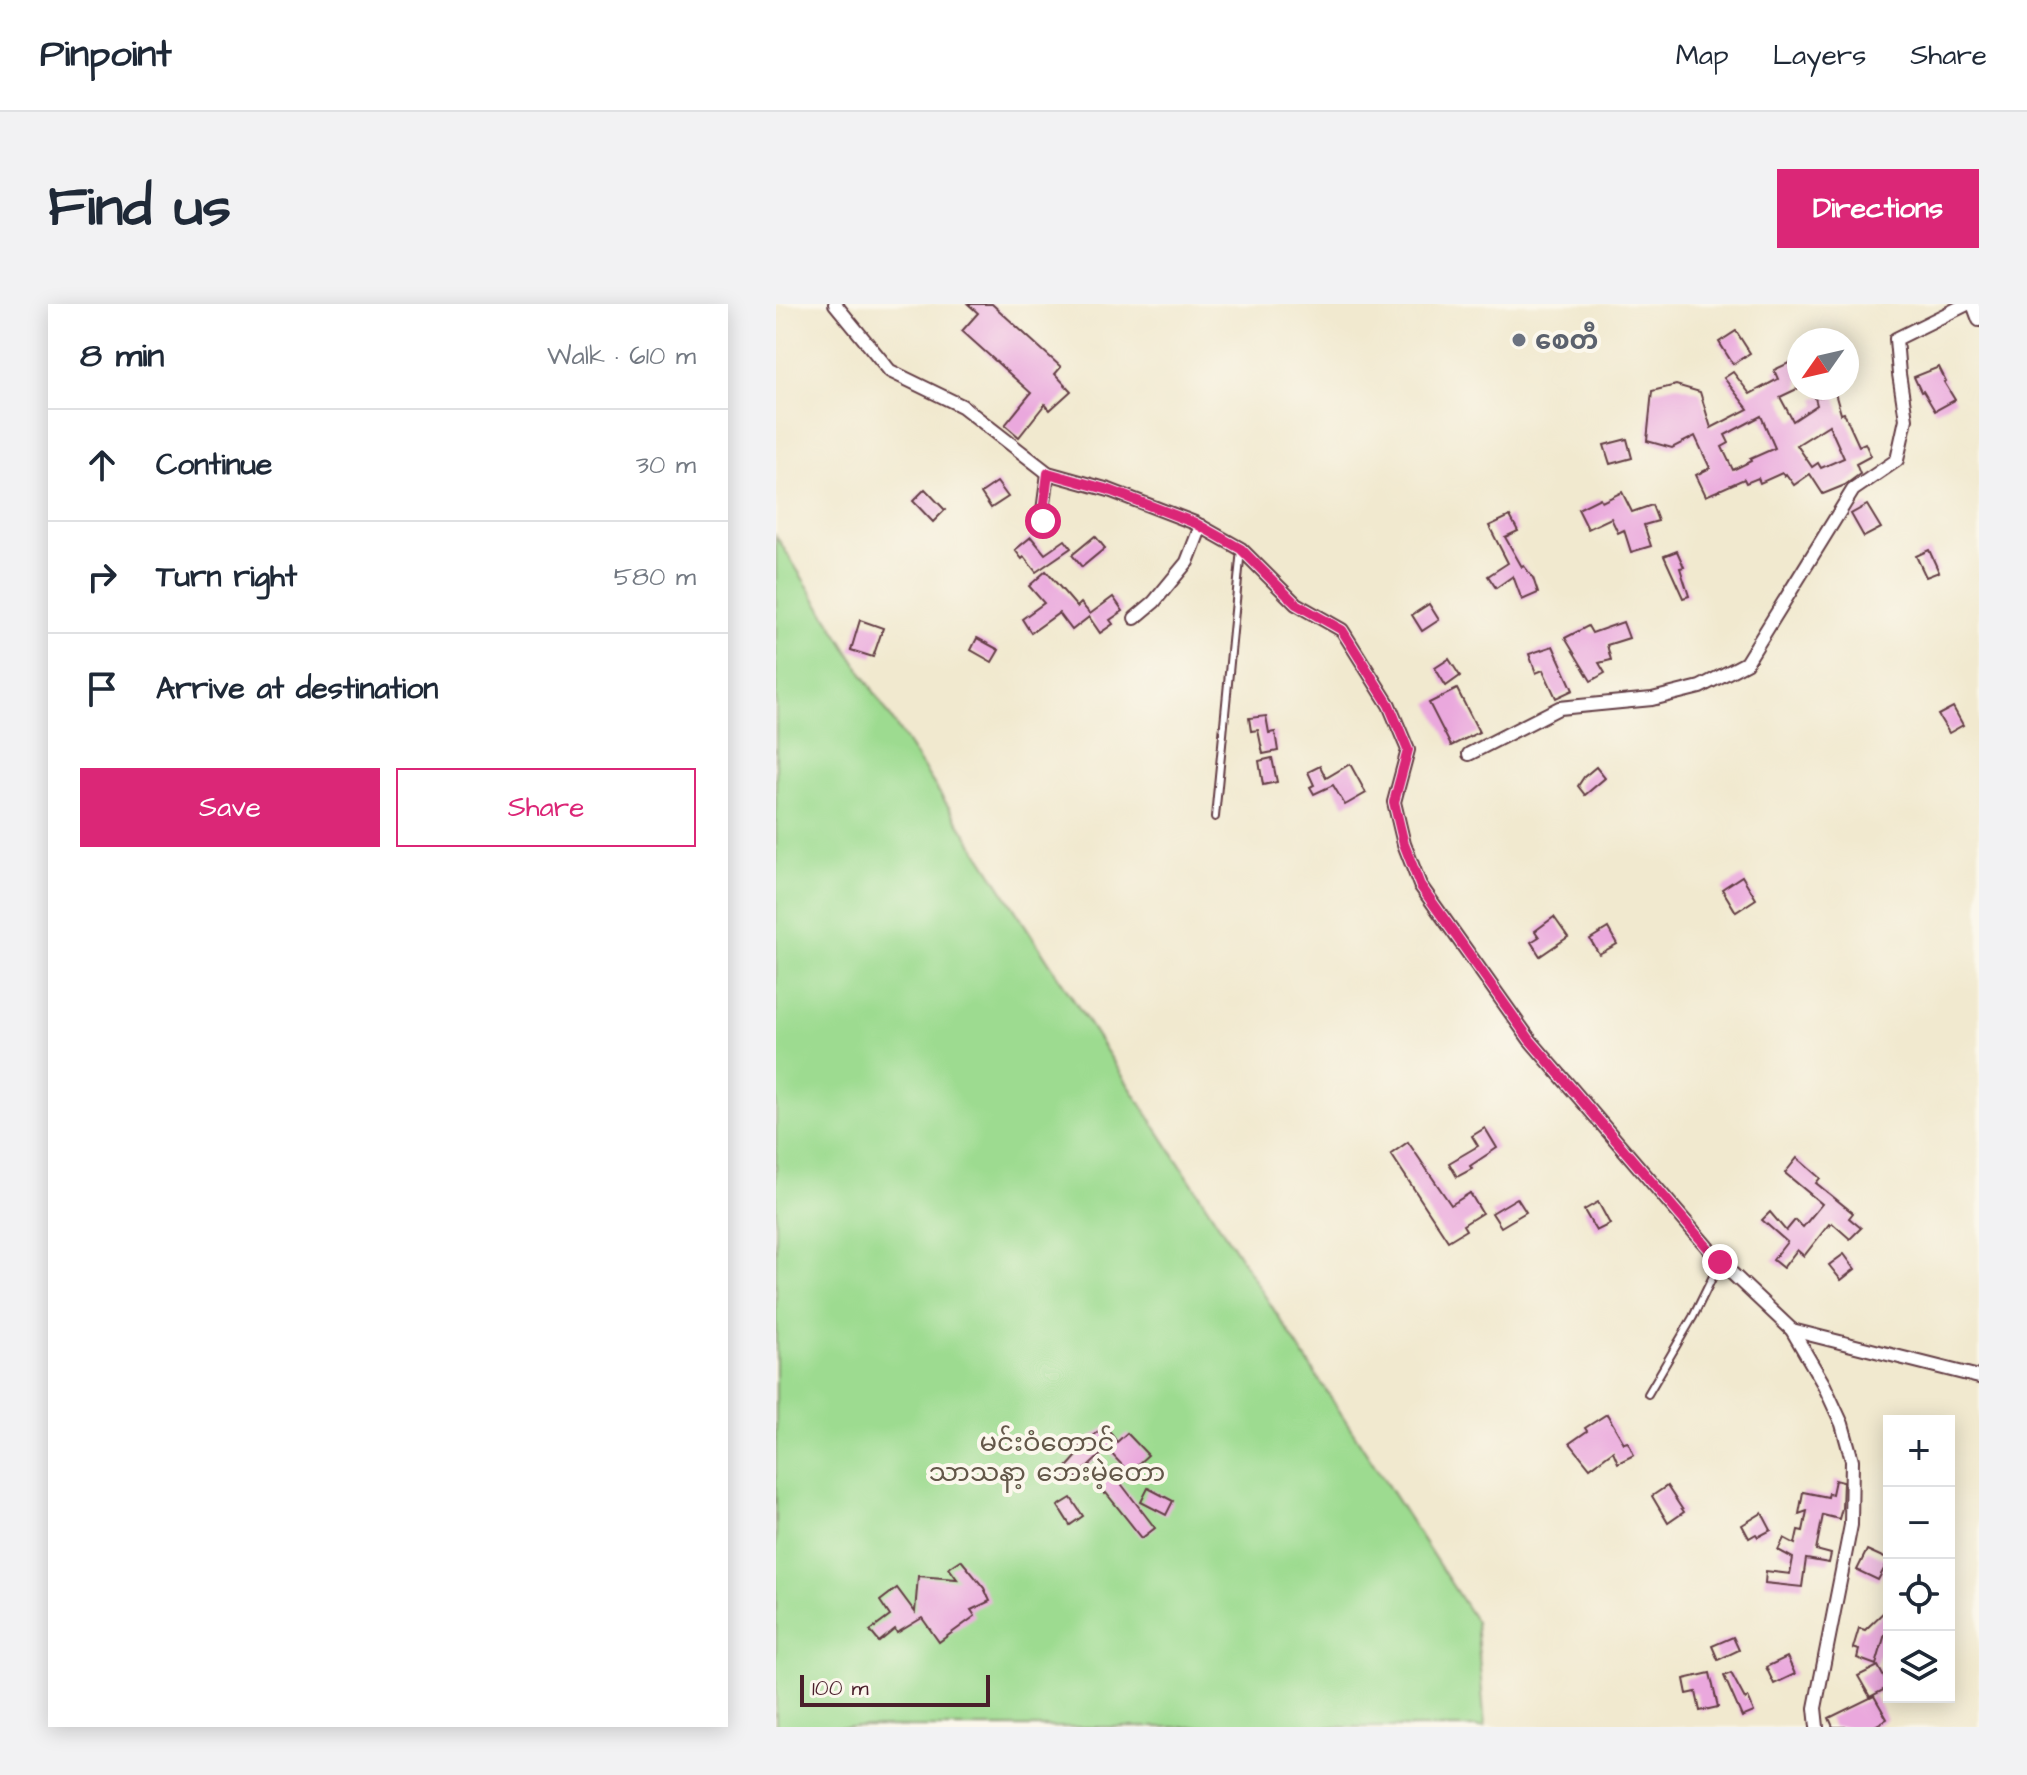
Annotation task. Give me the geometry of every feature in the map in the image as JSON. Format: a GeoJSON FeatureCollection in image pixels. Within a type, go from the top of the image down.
{"type":"FeatureCollection","features":[{"type":"Feature","properties":{"kind":"street"},"geometry":{"type":"LineString","coordinates":[[835,304],[890,371],[962,406],[1048,473],[1109,490],[1201,526],[1241,549],[1296,604],[1342,630],[1389,705],[1408,750],[1394,802],[1404,844],[1420,885],[1530,1040],[1720,1262],[1792,1330],[1824,1385],[1842,1424],[1852,1460],[1851,1525],[1815,1708],[1817,1727]]}},
{"type":"Feature","properties":{"kind":"street"},"geometry":{"type":"LineString","coordinates":[[1469,754],[1559,708],[1652,699],[1700,687],[1746,663],[1853,490],[1897,460],[1906,419],[1896,339],[1970,304],[1979,320]]}},
{"type":"Feature","properties":{"kind":"street"},"geometry":{"type":"LineString","coordinates":[[1043,521],[1048,473]]}},
{"type":"Feature","properties":{"kind":"street"},"geometry":{"type":"LineString","coordinates":[[1135,618],[1154,602],[1187,562],[1201,526]]}},
{"type":"Feature","properties":{"kind":"street"},"geometry":{"type":"LineString","coordinates":[[1792,1330],[1979,1377]]}},
{"type":"Feature","properties":{"kind":"lane"},"geometry":{"type":"LineString","coordinates":[[1215,817],[1241,549]]}},
{"type":"Feature","properties":{"kind":"lane"},"geometry":{"type":"LineString","coordinates":[[1648,1394],[1693,1317],[1720,1262]]}},
{"type":"Feature","properties":{"kind":"green space","name":"မင်းဝံတောင် သာသနာ့ ‌ဘေးမဲ့တော"},"geometry":{"type":"Polygon","coordinates":[[[776,536],[1476,1622],[1485,1727],[776,1727],[776,536]]]}},
{"type":"Feature","properties":{"kind":"building"},"geometry":{"type":"Polygon","coordinates":[[[968,304],[992,304],[1061,367],[1055,374],[1071,391],[1050,410],[1045,404],[1019,437],[1005,425],[1031,393],[962,331],[978,313],[968,304]]]}},
{"type":"Feature","properties":{"kind":"building"},"geometry":{"type":"Polygon","coordinates":[[[1736,331],[1750,353],[1733,364],[1719,342],[1736,331]]]}},
{"type":"Feature","properties":{"kind":"building"},"geometry":{"type":"Polygon","coordinates":[[[1787,364],[1787,394],[1780,397],[1793,421],[1817,405],[1816,400],[1837,400],[1841,414],[1844,413],[1859,446],[1865,443],[1871,456],[1856,464],[1860,474],[1845,485],[1823,494],[1810,474],[1794,485],[1782,473],[1760,483],[1758,478],[1746,483],[1744,479],[1706,496],[1696,475],[1710,468],[1695,436],[1672,448],[1647,441],[1652,391],[1676,385],[1700,392],[1711,428],[1748,409],[1724,378],[1733,372],[1750,394],[1778,379],[1774,370],[1787,364]],[[1761,416],[1725,435],[1729,443],[1722,447],[1733,470],[1775,448],[1761,416]],[[1829,425],[1797,445],[1812,467],[1818,463],[1821,468],[1844,458],[1829,425]]]}},
{"type":"Feature","properties":{"kind":"building"},"geometry":{"type":"Polygon","coordinates":[[[1939,367],[1955,400],[1935,411],[1914,377],[1939,367]]]}},
{"type":"Feature","properties":{"kind":"building"},"geometry":{"type":"Polygon","coordinates":[[[1627,439],[1632,458],[1610,464],[1604,445],[1627,439]]]}},
{"type":"Feature","properties":{"kind":"building"},"geometry":{"type":"Polygon","coordinates":[[[997,482],[1008,497],[991,508],[981,493],[997,482]]]}},
{"type":"Feature","properties":{"kind":"building"},"geometry":{"type":"Polygon","coordinates":[[[925,489],[945,510],[933,522],[913,501],[925,489]]]}},
{"type":"Feature","properties":{"kind":"building"},"geometry":{"type":"Polygon","coordinates":[[[1622,492],[1632,512],[1652,505],[1658,521],[1644,525],[1651,546],[1631,552],[1624,530],[1618,533],[1611,518],[1588,529],[1578,509],[1622,492]]]}},
{"type":"Feature","properties":{"kind":"building"},"geometry":{"type":"Polygon","coordinates":[[[1867,505],[1881,528],[1864,537],[1851,514],[1867,505]]]}},
{"type":"Feature","properties":{"kind":"building"},"geometry":{"type":"Polygon","coordinates":[[[1510,516],[1518,531],[1505,537],[1522,567],[1533,578],[1538,593],[1522,600],[1513,576],[1496,588],[1488,576],[1508,563],[1489,526],[1510,516]]]}},
{"type":"Feature","properties":{"kind":"building"},"geometry":{"type":"Polygon","coordinates":[[[1095,536],[1105,548],[1082,567],[1072,555],[1095,536]]]}},
{"type":"Feature","properties":{"kind":"building"},"geometry":{"type":"Polygon","coordinates":[[[1031,537],[1045,554],[1065,540],[1071,548],[1036,572],[1015,550],[1031,537]]]}},
{"type":"Feature","properties":{"kind":"building"},"geometry":{"type":"Polygon","coordinates":[[[1929,550],[1939,572],[1926,577],[1916,556],[1929,550]]]}},
{"type":"Feature","properties":{"kind":"building"},"geometry":{"type":"Polygon","coordinates":[[[1677,551],[1684,567],[1680,568],[1689,596],[1683,598],[1664,556],[1677,551]]]}},
{"type":"Feature","properties":{"kind":"building"},"geometry":{"type":"Polygon","coordinates":[[[1046,571],[1077,607],[1081,603],[1090,614],[1113,597],[1123,611],[1110,620],[1113,624],[1100,633],[1089,617],[1072,630],[1059,613],[1031,633],[1022,619],[1044,603],[1029,586],[1046,571]]]}},
{"type":"Feature","properties":{"kind":"building"},"geometry":{"type":"Polygon","coordinates":[[[1429,604],[1439,620],[1422,631],[1412,615],[1429,604]]]}},
{"type":"Feature","properties":{"kind":"building"},"geometry":{"type":"Polygon","coordinates":[[[860,620],[883,628],[873,657],[851,650],[860,620]]]}},
{"type":"Feature","properties":{"kind":"building"},"geometry":{"type":"Polygon","coordinates":[[[1623,622],[1629,638],[1607,645],[1611,660],[1599,663],[1605,673],[1591,681],[1565,638],[1588,626],[1592,633],[1623,622]]]}},
{"type":"Feature","properties":{"kind":"building"},"geometry":{"type":"Polygon","coordinates":[[[977,638],[999,650],[992,662],[971,650],[977,638]]]}},
{"type":"Feature","properties":{"kind":"building"},"geometry":{"type":"Polygon","coordinates":[[[1553,646],[1573,690],[1556,698],[1543,670],[1536,673],[1529,654],[1553,646]]]}},
{"type":"Feature","properties":{"kind":"building"},"geometry":{"type":"Polygon","coordinates":[[[1449,659],[1460,676],[1446,686],[1435,668],[1449,659]]]}},
{"type":"Feature","properties":{"kind":"building"},"geometry":{"type":"Polygon","coordinates":[[[1457,689],[1479,732],[1451,746],[1429,703],[1457,689]]]}},
{"type":"Feature","properties":{"kind":"building"},"geometry":{"type":"Polygon","coordinates":[[[1953,707],[1963,725],[1949,733],[1938,715],[1953,707]]]}},
{"type":"Feature","properties":{"kind":"building"},"geometry":{"type":"Polygon","coordinates":[[[1266,716],[1269,733],[1275,732],[1278,751],[1263,754],[1258,730],[1251,731],[1249,718],[1266,716]]]}},
{"type":"Feature","properties":{"kind":"building"},"geometry":{"type":"Polygon","coordinates":[[[1272,758],[1277,782],[1263,785],[1259,761],[1272,758]]]}},
{"type":"Feature","properties":{"kind":"building"},"geometry":{"type":"Polygon","coordinates":[[[1350,764],[1366,793],[1345,805],[1333,785],[1314,794],[1308,772],[1320,766],[1326,778],[1350,764]]]}},
{"type":"Feature","properties":{"kind":"building"},"geometry":{"type":"Polygon","coordinates":[[[1596,767],[1605,778],[1585,795],[1578,786],[1596,767]]]}},
{"type":"Feature","properties":{"kind":"building"},"geometry":{"type":"Polygon","coordinates":[[[1742,876],[1756,899],[1736,912],[1722,889],[1742,876]]]}},
{"type":"Feature","properties":{"kind":"building"},"geometry":{"type":"Polygon","coordinates":[[[1554,917],[1568,937],[1540,956],[1531,942],[1539,937],[1535,931],[1554,917]]]}},
{"type":"Feature","properties":{"kind":"building"},"geometry":{"type":"Polygon","coordinates":[[[1608,928],[1617,944],[1599,954],[1590,939],[1608,928]]]}},
{"type":"Feature","properties":{"kind":"building"},"geometry":{"type":"Polygon","coordinates":[[[1485,1128],[1497,1148],[1457,1177],[1449,1163],[1478,1146],[1472,1136],[1485,1128]]]}},
{"type":"Feature","properties":{"kind":"building"},"geometry":{"type":"Polygon","coordinates":[[[1408,1142],[1451,1205],[1470,1193],[1482,1213],[1463,1225],[1466,1230],[1448,1241],[1391,1154],[1408,1142]]]}},
{"type":"Feature","properties":{"kind":"building"},"geometry":{"type":"Polygon","coordinates":[[[1797,1158],[1820,1178],[1816,1183],[1853,1213],[1849,1218],[1861,1228],[1850,1239],[1832,1223],[1829,1224],[1804,1256],[1797,1250],[1783,1268],[1773,1260],[1787,1242],[1762,1220],[1770,1212],[1786,1231],[1795,1220],[1803,1227],[1822,1204],[1785,1173],[1797,1158]]]}},
{"type":"Feature","properties":{"kind":"building"},"geometry":{"type":"Polygon","coordinates":[[[1517,1198],[1526,1212],[1501,1227],[1492,1213],[1517,1198]]]}},
{"type":"Feature","properties":{"kind":"building"},"geometry":{"type":"Polygon","coordinates":[[[1598,1202],[1610,1224],[1596,1231],[1584,1210],[1598,1202]]]}},
{"type":"Feature","properties":{"kind":"building"},"geometry":{"type":"Polygon","coordinates":[[[1844,1254],[1855,1269],[1841,1280],[1829,1265],[1844,1254]]]}},
{"type":"Feature","properties":{"kind":"building"},"geometry":{"type":"Polygon","coordinates":[[[1607,1414],[1634,1455],[1618,1463],[1613,1451],[1590,1468],[1570,1443],[1587,1431],[1585,1428],[1607,1414]]]}},
{"type":"Feature","properties":{"kind":"building"},"geometry":{"type":"Polygon","coordinates":[[[1106,1427],[1117,1442],[1127,1433],[1148,1455],[1119,1481],[1155,1528],[1142,1538],[1097,1482],[1123,1466],[1107,1449],[1070,1484],[1060,1475],[1077,1456],[1074,1453],[1106,1427]]]}},
{"type":"Feature","properties":{"kind":"building"},"geometry":{"type":"Polygon","coordinates":[[[1835,1480],[1843,1482],[1842,1508],[1839,1519],[1823,1515],[1816,1550],[1831,1554],[1829,1563],[1806,1559],[1802,1587],[1765,1583],[1766,1571],[1790,1574],[1793,1558],[1778,1550],[1784,1538],[1795,1544],[1798,1530],[1803,1531],[1807,1511],[1799,1514],[1803,1492],[1828,1497],[1829,1493],[1832,1494],[1835,1480]]]}},
{"type":"Feature","properties":{"kind":"building"},"geometry":{"type":"Polygon","coordinates":[[[1667,1486],[1684,1512],[1668,1523],[1652,1496],[1667,1486]]]}},
{"type":"Feature","properties":{"kind":"building"},"geometry":{"type":"Polygon","coordinates":[[[1148,1488],[1173,1501],[1166,1515],[1141,1502],[1148,1488]]]}},
{"type":"Feature","properties":{"kind":"building"},"geometry":{"type":"Polygon","coordinates":[[[1071,1498],[1083,1516],[1070,1525],[1058,1506],[1071,1498]]]}},
{"type":"Feature","properties":{"kind":"building"},"geometry":{"type":"Polygon","coordinates":[[[1762,1513],[1771,1530],[1749,1538],[1742,1525],[1762,1513]]]}},
{"type":"Feature","properties":{"kind":"building"},"geometry":{"type":"Polygon","coordinates":[[[1867,1550],[1883,1557],[1883,1571],[1878,1580],[1857,1570],[1867,1550]]]}},
{"type":"Feature","properties":{"kind":"building"},"geometry":{"type":"Polygon","coordinates":[[[961,1560],[984,1588],[990,1601],[971,1610],[975,1616],[939,1642],[922,1618],[897,1633],[895,1629],[879,1642],[870,1631],[890,1616],[880,1601],[897,1588],[915,1612],[918,1576],[957,1579],[949,1568],[961,1560]]]}},
{"type":"Feature","properties":{"kind":"building"},"geometry":{"type":"Polygon","coordinates":[[[1883,1613],[1883,1641],[1876,1665],[1857,1658],[1859,1650],[1853,1648],[1859,1628],[1865,1630],[1883,1613]]]}},
{"type":"Feature","properties":{"kind":"building"},"geometry":{"type":"Polygon","coordinates":[[[1733,1637],[1739,1650],[1718,1660],[1712,1646],[1733,1637]]]}},
{"type":"Feature","properties":{"kind":"building"},"geometry":{"type":"Polygon","coordinates":[[[1787,1657],[1795,1674],[1774,1684],[1766,1667],[1787,1657]]]}},
{"type":"Feature","properties":{"kind":"building"},"geometry":{"type":"Polygon","coordinates":[[[1878,1666],[1883,1676],[1883,1690],[1870,1697],[1858,1676],[1878,1666]]]}},
{"type":"Feature","properties":{"kind":"building"},"geometry":{"type":"Polygon","coordinates":[[[1710,1673],[1718,1707],[1700,1711],[1696,1692],[1687,1694],[1684,1679],[1710,1673]]]}},
{"type":"Feature","properties":{"kind":"building"},"geometry":{"type":"Polygon","coordinates":[[[1731,1673],[1745,1699],[1748,1697],[1754,1712],[1742,1717],[1724,1676],[1731,1673]]]}},
{"type":"Feature","properties":{"kind":"building"},"geometry":{"type":"Polygon","coordinates":[[[1874,1696],[1887,1719],[1873,1727],[1833,1727],[1829,1718],[1874,1696]]]}},
{"type":"Feature","properties":{"kind":"place","name":"စေတီ"},"geometry":{"type":"Point","coordinates":[1519,340]}},
{"type":"Feature","properties":{"kind":"route"},"geometry":{"type":"LineString","coordinates":[[1043,521],[1048,473],[1109,490],[1195,523],[1241,549],[1296,604],[1342,630],[1389,705],[1408,750],[1394,802],[1404,844],[1420,885],[1530,1040],[1720,1262]]}}]}
